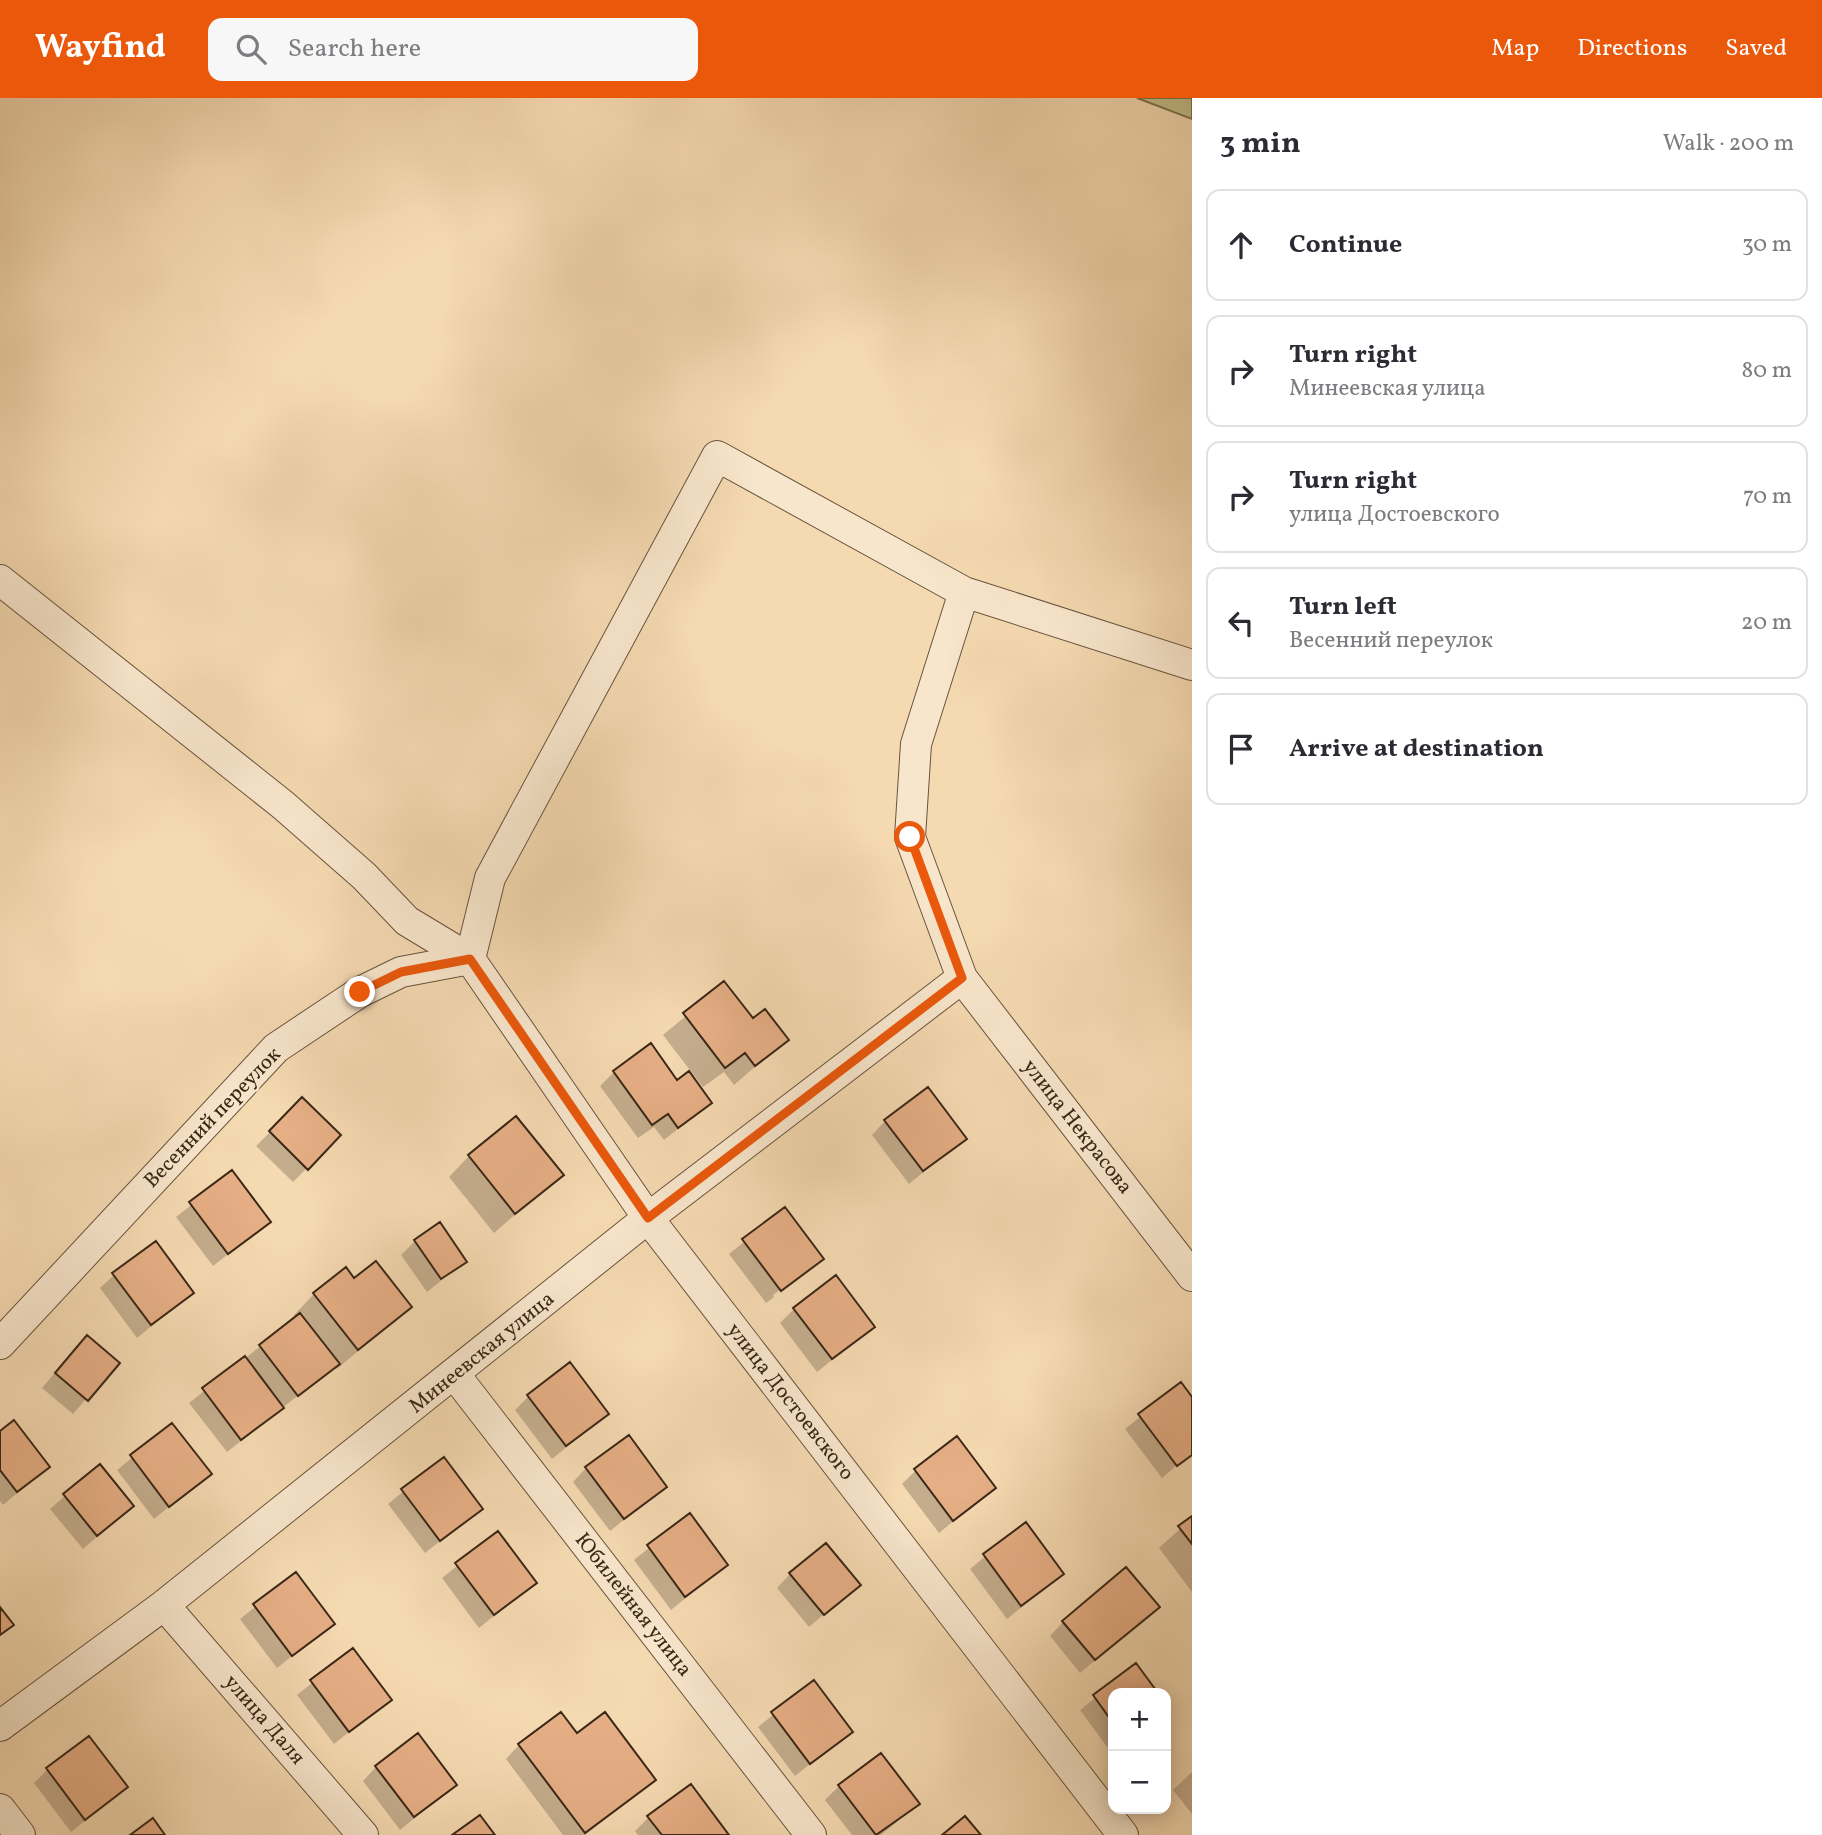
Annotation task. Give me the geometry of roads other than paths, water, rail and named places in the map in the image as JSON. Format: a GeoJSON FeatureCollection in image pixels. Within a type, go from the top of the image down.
{"type":"FeatureCollection","features":[{"type":"Feature","properties":{"kind":"street"},"geometry":{"type":"LineString","coordinates":[[0,580],[283,805],[364,876],[407,922],[470,959],[489,878],[717,456],[964,592],[1192,665]]}},
{"type":"Feature","properties":{"kind":"street","name":"улица Некрасова"},"geometry":{"type":"LineString","coordinates":[[964,592],[916,744],[910,837],[962,978],[1192,1276]]}},
{"type":"Feature","properties":{"kind":"street","name":"улица Достоевского"},"geometry":{"type":"LineString","coordinates":[[470,959],[648,1218],[1123,1835]]}},
{"type":"Feature","properties":{"kind":"street","name":"Весенний переулок"},"geometry":{"type":"LineString","coordinates":[[0,1344],[276,1048],[360,992],[401,972],[470,959]]}},
{"type":"Feature","properties":{"kind":"street","name":"Минеевская улица"},"geometry":{"type":"LineString","coordinates":[[0,1726],[164,1605],[456,1375],[648,1218],[962,978]]}},
{"type":"Feature","properties":{"kind":"street","name":"Юбилейная улица"},"geometry":{"type":"LineString","coordinates":[[456,1375],[811,1835]]}},
{"type":"Feature","properties":{"kind":"street","name":"улица Даля"},"geometry":{"type":"LineString","coordinates":[[164,1605],[363,1835]]}},
{"type":"Feature","properties":{"kind":"street"},"geometry":{"type":"LineString","coordinates":[[0,1809],[20,1835]]}}]}
